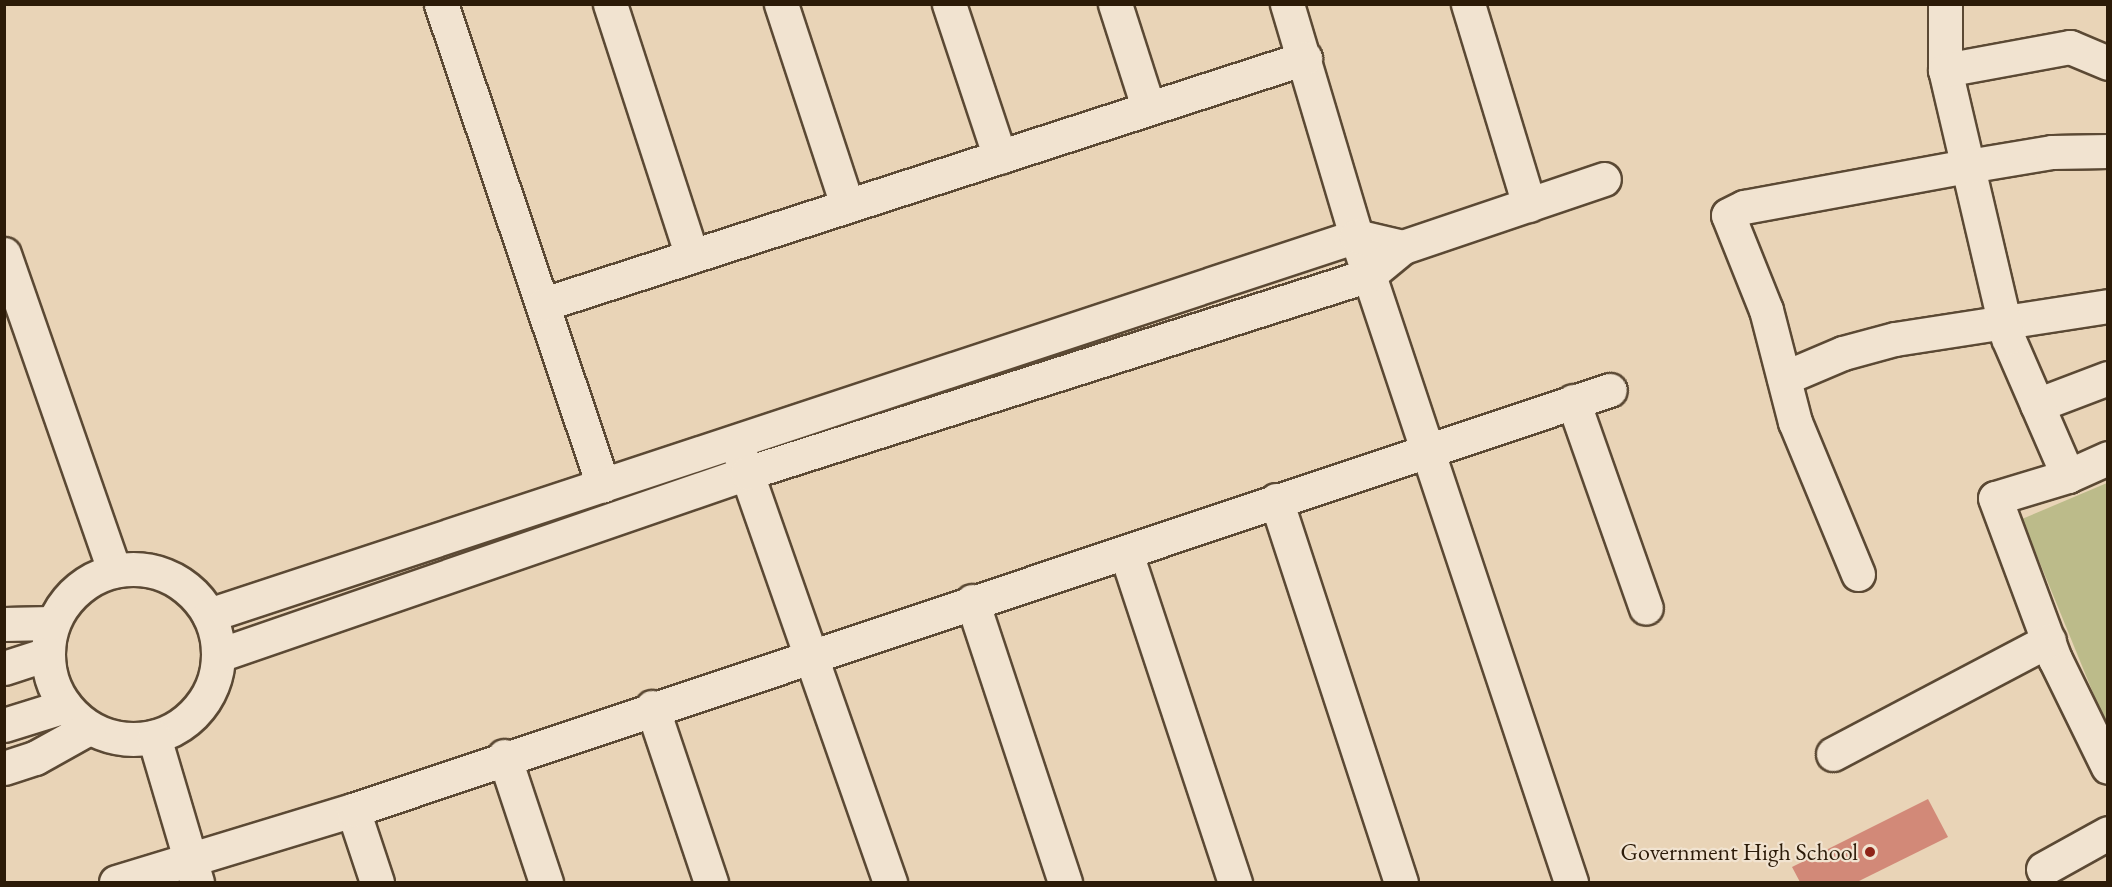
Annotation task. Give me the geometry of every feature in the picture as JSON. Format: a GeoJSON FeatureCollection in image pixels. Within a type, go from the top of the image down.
{"type":"FeatureCollection","features":[{"type":"Feature","properties":{"kind":"street"},"geometry":{"type":"LineString","coordinates":[[441,4],[603,485]]}},
{"type":"Feature","properties":{"kind":"street"},"geometry":{"type":"LineString","coordinates":[[610,4],[692,256]]}},
{"type":"Feature","properties":{"kind":"street"},"geometry":{"type":"LineString","coordinates":[[781,4],[847,205]]}},
{"type":"Feature","properties":{"kind":"street"},"geometry":{"type":"LineString","coordinates":[[949,4],[1000,158]]}},
{"type":"Feature","properties":{"kind":"street"},"geometry":{"type":"LineString","coordinates":[[1114,4],[1148,107]]}},
{"type":"Feature","properties":{"kind":"street"},"geometry":{"type":"LineString","coordinates":[[1287,4],[1305,58],[1356,236],[1571,882]]}},
{"type":"Feature","properties":{"kind":"street"},"geometry":{"type":"LineString","coordinates":[[1468,4],[1529,205]]}},
{"type":"Feature","properties":{"kind":"street"},"geometry":{"type":"LineString","coordinates":[[1945,4],[1945,69],[2004,320],[2068,476]]}},
{"type":"Feature","properties":{"kind":"street"},"geometry":{"type":"LineString","coordinates":[[1945,69],[2070,47],[2108,63]]}},
{"type":"Feature","properties":{"kind":"street"},"geometry":{"type":"LineString","coordinates":[[543,304],[1305,58]]}},
{"type":"Feature","properties":{"kind":"street"},"geometry":{"type":"LineString","coordinates":[[1858,574],[1795,422],[1766,310],[1728,214],[1744,207],[2052,152],[2108,151]]}},
{"type":"Feature","properties":{"kind":"street"},"geometry":{"type":"LineString","coordinates":[[219,655],[747,473],[1369,275],[1403,247],[1604,178]]}},
{"type":"Feature","properties":{"kind":"street"},"geometry":{"type":"LineString","coordinates":[[209,615],[1356,236],[1403,247]]}},
{"type":"Feature","properties":{"kind":"street"},"geometry":{"type":"LineString","coordinates":[[4,254],[114,570]]}},
{"type":"Feature","properties":{"kind":"street"},"geometry":{"type":"LineString","coordinates":[[1784,378],[1843,353],[2004,320],[2108,306]]}},
{"type":"Feature","properties":{"kind":"street"},"geometry":{"type":"LineString","coordinates":[[2037,405],[2108,378]]}},
{"type":"Feature","properties":{"kind":"street"},"geometry":{"type":"LineString","coordinates":[[116,882],[193,870],[504,756],[972,601],[1126,553],[1276,500],[1428,453],[1610,390]]}},
{"type":"Feature","properties":{"kind":"street"},"geometry":{"type":"LineString","coordinates":[[1573,401],[1646,608]]}},
{"type":"Feature","properties":{"kind":"street"},"geometry":{"type":"LineString","coordinates":[[735,441],[814,654],[890,882]]}},
{"type":"Feature","properties":{"kind":"street"},"geometry":{"type":"LineString","coordinates":[[2108,458],[2068,476],[1995,498],[2049,640],[2108,767]]}},
{"type":"Feature","properties":{"kind":"street"},"geometry":{"type":"LineString","coordinates":[[1276,500],[1401,882]]}},
{"type":"Feature","properties":{"kind":"street"},"geometry":{"type":"LineString","coordinates":[[1126,553],[1235,882]]}},
{"type":"Feature","properties":{"kind":"street"},"geometry":{"type":"LineString","coordinates":[[142,568],[169,576],[192,592],[209,615],[219,655],[216,677],[193,715],[154,737],[110,736],[89,728],[65,706],[55,690],[47,654],[52,623],[74,592],[88,580],[114,570],[142,568]]}},
{"type":"Feature","properties":{"kind":"street"},"geometry":{"type":"LineString","coordinates":[[972,601],[1065,882]]}},
{"type":"Feature","properties":{"kind":"street"},"geometry":{"type":"LineString","coordinates":[[4,624],[52,623]]}},
{"type":"Feature","properties":{"kind":"street"},"geometry":{"type":"LineString","coordinates":[[1833,754],[2049,640]]}},
{"type":"Feature","properties":{"kind":"street"},"geometry":{"type":"LineString","coordinates":[[4,668],[47,654]]}},
{"type":"Feature","properties":{"kind":"street"},"geometry":{"type":"LineString","coordinates":[[4,725],[65,706]]}},
{"type":"Feature","properties":{"kind":"street"},"geometry":{"type":"LineString","coordinates":[[652,707],[711,882]]}},
{"type":"Feature","properties":{"kind":"street"},"geometry":{"type":"LineString","coordinates":[[4,768],[35,758],[89,728]]}},
{"type":"Feature","properties":{"kind":"street"},"geometry":{"type":"LineString","coordinates":[[154,737],[193,870]]}},
{"type":"Feature","properties":{"kind":"street"},"geometry":{"type":"LineString","coordinates":[[504,756],[546,882]]}},
{"type":"Feature","properties":{"kind":"street"},"geometry":{"type":"LineString","coordinates":[[353,810],[376,882]]}},
{"type":"Feature","properties":{"kind":"street"},"geometry":{"type":"LineString","coordinates":[[2043,869],[2108,833]]}},
{"type":"Feature","properties":{"kind":"shaded area"},"geometry":{"type":"Polygon","coordinates":[[[2107,483],[2107,727],[2022,519],[2107,483]]]}},
{"type":"Feature","properties":{"kind":"building","name":"Government High School"},"geometry":{"type":"Polygon","coordinates":[[[1928,799],[1948,837],[1857,882],[1800,882],[1792,867],[1928,799]]]}},
{"type":"Feature","properties":{"kind":"place","name":"Government High School"},"geometry":{"type":"Point","coordinates":[1870,852]}}]}
